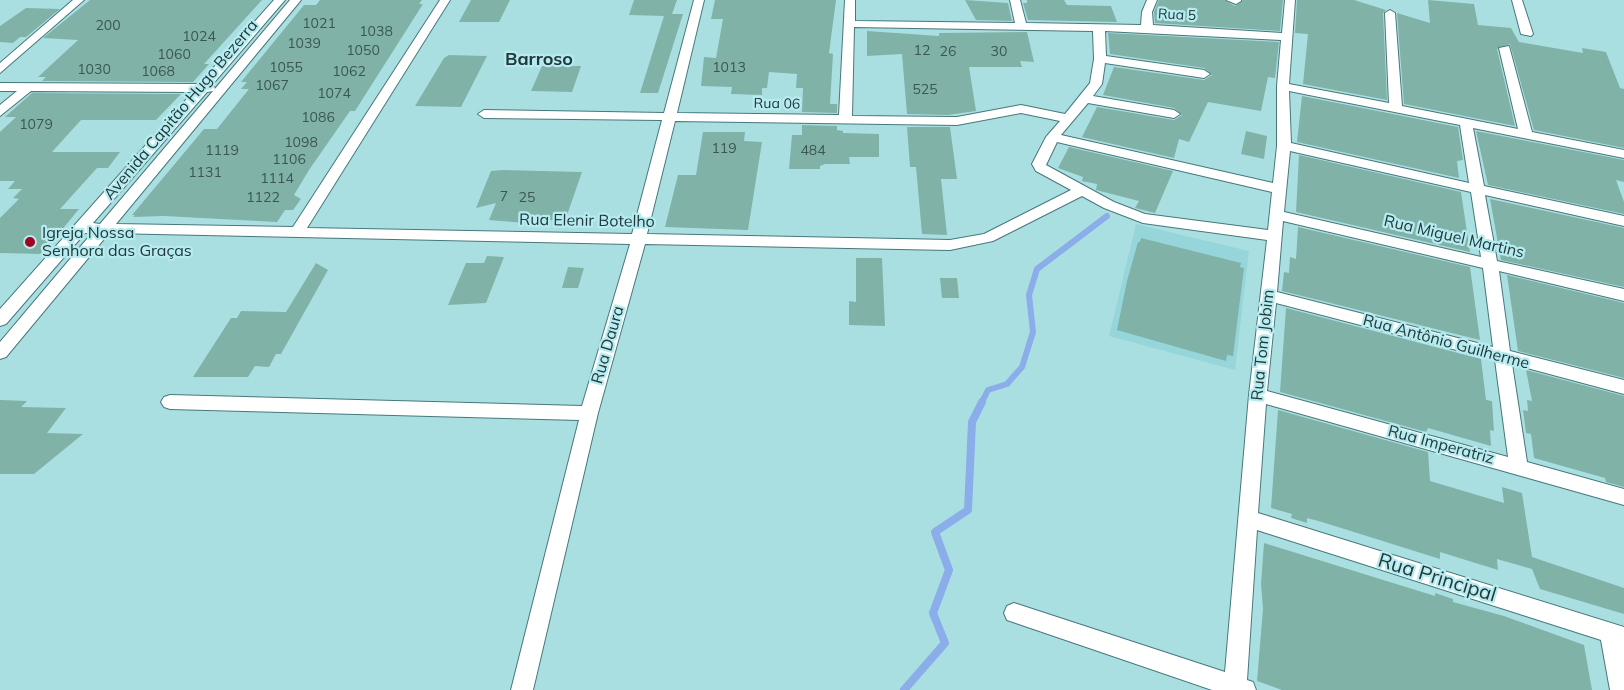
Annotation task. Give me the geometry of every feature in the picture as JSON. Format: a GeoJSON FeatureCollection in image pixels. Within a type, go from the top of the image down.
{"type":"FeatureCollection","features":[{"type":"Feature","properties":{"kind":"street"},"geometry":{"type":"LineString","coordinates":[[0,69],[79,0]]}},
{"type":"Feature","properties":{"kind":"street","name":"Avenida Capitão Hugo Bezerra"},"geometry":{"type":"LineString","coordinates":[[0,320],[280,0]]}},
{"type":"Feature","properties":{"kind":"street","name":"Avenida Capitão Hugo Bezerra"},"geometry":{"type":"LineString","coordinates":[[0,353],[225,88],[296,0]]}},
{"type":"Feature","properties":{"kind":"street"},"geometry":{"type":"LineString","coordinates":[[298,231],[445,0]]}},
{"type":"Feature","properties":{"kind":"street","name":"Rua Daura"},"geometry":{"type":"LineString","coordinates":[[522,690],[589,413],[638,241],[699,0]]}},
{"type":"Feature","properties":{"kind":"street"},"geometry":{"type":"LineString","coordinates":[[845,121],[850,0]]}},
{"type":"Feature","properties":{"kind":"street"},"geometry":{"type":"LineString","coordinates":[[1015,0],[1021,26]]}},
{"type":"Feature","properties":{"kind":"street"},"geometry":{"type":"LineString","coordinates":[[1147,28],[1147,12],[1152,0]]}},
{"type":"Feature","properties":{"kind":"street"},"geometry":{"type":"LineString","coordinates":[[1231,0],[1236,1]]}},
{"type":"Feature","properties":{"kind":"street","name":"Rua Tom Jobim"},"geometry":{"type":"LineString","coordinates":[[1238,689],[1258,395],[1284,146],[1283,86],[1290,0]]}},
{"type":"Feature","properties":{"kind":"street"},"geometry":{"type":"LineString","coordinates":[[1517,0],[1527,34]]}},
{"type":"Feature","properties":{"kind":"street"},"geometry":{"type":"LineString","coordinates":[[1390,14],[1396,110]]}},
{"type":"Feature","properties":{"kind":"street","name":"Rua 5"},"geometry":{"type":"LineString","coordinates":[[849,24],[1147,28],[1287,37]]}},
{"type":"Feature","properties":{"kind":"street"},"geometry":{"type":"LineString","coordinates":[[1099,28],[1100,60],[1096,84],[1066,118],[1053,137],[1040,164],[1041,168],[1109,205],[1143,218],[1274,236]]}},
{"type":"Feature","properties":{"kind":"street"},"geometry":{"type":"LineString","coordinates":[[1505,48],[1526,135]]}},
{"type":"Feature","properties":{"kind":"street"},"geometry":{"type":"LineString","coordinates":[[1100,60],[1204,74]]}},
{"type":"Feature","properties":{"kind":"street"},"geometry":{"type":"LineString","coordinates":[[1283,86],[1624,154]]}},
{"type":"Feature","properties":{"kind":"street"},"geometry":{"type":"LineString","coordinates":[[0,87],[225,88]]}},
{"type":"Feature","properties":{"kind":"street"},"geometry":{"type":"LineString","coordinates":[[0,112],[27,88]]}},
{"type":"Feature","properties":{"kind":"street"},"geometry":{"type":"LineString","coordinates":[[1083,98],[1174,114]]}},
{"type":"Feature","properties":{"kind":"street","name":"Rua 06"},"geometry":{"type":"LineString","coordinates":[[484,114],[845,121],[899,119],[957,122],[1021,109],[1066,118]]}},
{"type":"Feature","properties":{"kind":"street"},"geometry":{"type":"LineString","coordinates":[[1466,123],[1490,264],[1518,466]]}},
{"type":"Feature","properties":{"kind":"street"},"geometry":{"type":"LineString","coordinates":[[1053,137],[1279,189]]}},
{"type":"Feature","properties":{"kind":"street"},"geometry":{"type":"LineString","coordinates":[[1284,146],[1624,220]]}},
{"type":"Feature","properties":{"kind":"street","name":"Rua Elenir Botelho"},"geometry":{"type":"LineString","coordinates":[[79,228],[298,231],[638,241],[966,243],[988,238],[1082,190]]}},
{"type":"Feature","properties":{"kind":"street","name":"Rua Miguel Martins"},"geometry":{"type":"LineString","coordinates":[[1277,215],[1624,295]]}},
{"type":"Feature","properties":{"kind":"street","name":"Rua Antônio Guilherme"},"geometry":{"type":"LineString","coordinates":[[1268,295],[1624,387]]}},
{"type":"Feature","properties":{"kind":"street","name":"Rua Imperatriz"},"geometry":{"type":"LineString","coordinates":[[1258,395],[1624,497]]}},
{"type":"Feature","properties":{"kind":"street"},"geometry":{"type":"LineString","coordinates":[[170,402],[589,413]]}},
{"type":"Feature","properties":{"kind":"street","name":"Rua Principal"},"geometry":{"type":"LineString","coordinates":[[1250,519],[1617,634]]}},
{"type":"Feature","properties":{"kind":"street"},"geometry":{"type":"LineString","coordinates":[[1014,613],[1238,689]]}},
{"type":"Feature","properties":{"kind":"street"},"geometry":{"type":"LineString","coordinates":[[1617,634],[1621,690]]}},
{"type":"Feature","properties":{"kind":"shaded area"},"geometry":{"type":"Polygon","coordinates":[[[1136,224],[1249,251],[1235,370],[1109,336],[1136,224]]]}},
{"type":"Feature","properties":{"kind":"building"},"geometry":{"type":"Polygon","coordinates":[[[90,0],[262,0],[204,64],[209,64],[193,82],[42,81],[46,77],[38,77],[78,40],[43,38],[90,0]]]}},
{"type":"Feature","properties":{"kind":"building"},"geometry":{"type":"Polygon","coordinates":[[[320,0],[422,0],[419,4],[423,4],[355,111],[350,111],[309,170],[294,195],[301,199],[293,210],[285,210],[277,222],[164,216],[133,217],[135,215],[132,215],[204,129],[217,129],[249,89],[241,89],[247,82],[241,82],[304,5],[316,5],[320,0]]]}},
{"type":"Feature","properties":{"kind":"building"},"geometry":{"type":"Polygon","coordinates":[[[471,0],[510,0],[499,22],[459,22],[471,0]]]}},
{"type":"Feature","properties":{"kind":"building"},"geometry":{"type":"Polygon","coordinates":[[[634,0],[677,0],[672,14],[683,14],[658,93],[640,93],[664,16],[629,15],[634,0]]]}},
{"type":"Feature","properties":{"kind":"building"},"geometry":{"type":"Polygon","coordinates":[[[715,0],[836,0],[829,53],[833,54],[830,104],[837,104],[837,113],[802,112],[803,88],[796,88],[797,74],[769,72],[767,88],[762,88],[762,95],[731,94],[732,87],[701,86],[704,57],[716,58],[723,19],[711,19],[715,0]]]}},
{"type":"Feature","properties":{"kind":"building"},"geometry":{"type":"Polygon","coordinates":[[[965,0],[1008,3],[1012,21],[976,20],[965,0]]]}},
{"type":"Feature","properties":{"kind":"building"},"geometry":{"type":"Polygon","coordinates":[[[1027,0],[1064,0],[1067,5],[1111,6],[1117,22],[1028,20],[1023,3],[1027,3],[1027,0]]]}},
{"type":"Feature","properties":{"kind":"building"},"geometry":{"type":"Polygon","coordinates":[[[1159,0],[1224,0],[1235,6],[1243,0],[1283,0],[1280,31],[1155,23],[1154,12],[1159,0]]]}},
{"type":"Feature","properties":{"kind":"building"},"geometry":{"type":"Polygon","coordinates":[[[1297,0],[1354,0],[1386,10],[1383,13],[1387,100],[1303,84],[1308,34],[1295,33],[1297,0]]]}},
{"type":"Feature","properties":{"kind":"building"},"geometry":{"type":"Polygon","coordinates":[[[1428,0],[1474,4],[1478,25],[1511,28],[1519,42],[1583,53],[1582,48],[1606,52],[1620,88],[1624,89],[1624,148],[1534,130],[1510,44],[1497,49],[1515,126],[1404,104],[1397,13],[1430,23],[1428,0]]]}},
{"type":"Feature","properties":{"kind":"building"},"geometry":{"type":"Polygon","coordinates":[[[26,8],[60,9],[26,37],[20,37],[13,43],[0,42],[0,26],[26,8]]]}},
{"type":"Feature","properties":{"kind":"building"},"geometry":{"type":"Polygon","coordinates":[[[867,31],[939,36],[939,33],[1027,32],[1034,62],[1020,61],[1022,67],[969,67],[976,111],[948,115],[907,114],[902,54],[867,56],[867,31]]]}},
{"type":"Feature","properties":{"kind":"building"},"geometry":{"type":"Polygon","coordinates":[[[1108,33],[1279,42],[1275,78],[1268,77],[1261,111],[1208,102],[1189,142],[1179,139],[1174,158],[1082,137],[1097,107],[1174,120],[1182,115],[1174,108],[1103,95],[1114,67],[1204,80],[1212,75],[1204,68],[1110,54],[1108,33]]]}},
{"type":"Feature","properties":{"kind":"building"},"geometry":{"type":"Polygon","coordinates":[[[449,55],[487,56],[461,107],[415,106],[444,58],[449,55]]]}},
{"type":"Feature","properties":{"kind":"building"},"geometry":{"type":"Polygon","coordinates":[[[542,66],[581,66],[572,92],[531,91],[542,66]]]}},
{"type":"Feature","properties":{"kind":"building"},"geometry":{"type":"Polygon","coordinates":[[[32,93],[181,94],[156,120],[81,120],[52,152],[120,152],[108,168],[97,168],[60,209],[79,209],[42,254],[0,253],[0,218],[19,199],[13,198],[22,189],[8,189],[15,181],[0,181],[0,132],[16,117],[5,117],[32,93]]]}},
{"type":"Feature","properties":{"kind":"building"},"geometry":{"type":"Polygon","coordinates":[[[1302,96],[1458,127],[1463,160],[1457,161],[1459,178],[1297,142],[1302,96]]]}},
{"type":"Feature","properties":{"kind":"building"},"geometry":{"type":"Polygon","coordinates":[[[802,125],[837,126],[837,130],[843,133],[879,134],[879,157],[849,157],[850,164],[825,164],[820,166],[820,169],[789,169],[792,135],[802,135],[802,125]]]}},
{"type":"Feature","properties":{"kind":"building"},"geometry":{"type":"Polygon","coordinates":[[[907,127],[950,127],[957,179],[941,179],[947,235],[922,234],[916,167],[910,167],[907,127]]]}},
{"type":"Feature","properties":{"kind":"building"},"geometry":{"type":"Polygon","coordinates":[[[1246,131],[1267,136],[1264,159],[1241,154],[1246,131]]]}},
{"type":"Feature","properties":{"kind":"building"},"geometry":{"type":"Polygon","coordinates":[[[1476,131],[1624,160],[1624,182],[1616,180],[1624,202],[1624,214],[1488,185],[1476,131]]]}},
{"type":"Feature","properties":{"kind":"building"},"geometry":{"type":"Polygon","coordinates":[[[703,132],[745,132],[744,141],[762,142],[748,230],[665,227],[678,175],[696,175],[703,132]]]}},
{"type":"Feature","properties":{"kind":"building"},"geometry":{"type":"Polygon","coordinates":[[[1069,147],[1173,171],[1155,213],[1135,208],[1139,201],[1096,190],[1097,184],[1082,181],[1083,177],[1058,168],[1069,147]]]}},
{"type":"Feature","properties":{"kind":"building"},"geometry":{"type":"Polygon","coordinates":[[[1299,155],[1461,192],[1470,252],[1296,212],[1299,155]]]}},
{"type":"Feature","properties":{"kind":"building"},"geometry":{"type":"Polygon","coordinates":[[[491,171],[582,172],[565,221],[550,220],[549,225],[489,220],[496,203],[476,208],[491,171]]]}},
{"type":"Feature","properties":{"kind":"building"},"geometry":{"type":"Polygon","coordinates":[[[1490,199],[1624,228],[1624,287],[1501,260],[1490,199]]]}},
{"type":"Feature","properties":{"kind":"building"},"geometry":{"type":"Polygon","coordinates":[[[1298,227],[1470,267],[1480,340],[1282,291],[1284,272],[1289,273],[1290,257],[1296,259],[1298,227]]]}},
{"type":"Feature","properties":{"kind":"building"},"geometry":{"type":"Polygon","coordinates":[[[1141,238],[1241,263],[1240,267],[1244,268],[1233,356],[1227,355],[1226,361],[1117,330],[1127,281],[1141,238]]]}},
{"type":"Feature","properties":{"kind":"building"},"geometry":{"type":"Polygon","coordinates":[[[487,256],[504,257],[486,303],[448,305],[466,263],[484,263],[487,256]]]}},
{"type":"Feature","properties":{"kind":"building"},"geometry":{"type":"Polygon","coordinates":[[[856,258],[882,258],[885,326],[849,325],[849,301],[856,302],[856,258]]]}},
{"type":"Feature","properties":{"kind":"building"},"geometry":{"type":"Polygon","coordinates":[[[316,263],[328,270],[281,354],[276,354],[269,367],[255,366],[248,377],[193,377],[231,318],[237,318],[241,311],[286,312],[316,263]]]}},
{"type":"Feature","properties":{"kind":"building"},"geometry":{"type":"Polygon","coordinates":[[[568,267],[584,268],[578,288],[562,288],[568,267]]]}},
{"type":"Feature","properties":{"kind":"building"},"geometry":{"type":"Polygon","coordinates":[[[1507,275],[1624,303],[1624,378],[1518,351],[1507,275]]]}},
{"type":"Feature","properties":{"kind":"building"},"geometry":{"type":"Polygon","coordinates":[[[940,278],[957,278],[959,298],[942,298],[940,278]]]}},
{"type":"Feature","properties":{"kind":"building"},"geometry":{"type":"Polygon","coordinates":[[[1286,308],[1481,359],[1486,400],[1492,401],[1494,431],[1490,430],[1491,446],[1428,428],[1426,432],[1280,392],[1286,308]]]}},
{"type":"Feature","properties":{"kind":"building"},"geometry":{"type":"Polygon","coordinates":[[[1526,370],[1624,396],[1624,487],[1606,482],[1605,478],[1534,458],[1531,434],[1526,433],[1523,410],[1528,411],[1527,400],[1532,401],[1526,370]]]}},
{"type":"Feature","properties":{"kind":"building"},"geometry":{"type":"Polygon","coordinates":[[[0,400],[27,401],[21,407],[66,408],[47,433],[83,434],[34,474],[0,474],[0,400]]]}},
{"type":"Feature","properties":{"kind":"building"},"geometry":{"type":"Polygon","coordinates":[[[1278,410],[1428,452],[1430,481],[1504,503],[1502,487],[1522,493],[1532,557],[1624,588],[1624,614],[1540,589],[1532,569],[1497,559],[1498,570],[1440,552],[1440,559],[1307,518],[1307,523],[1291,518],[1292,514],[1271,508],[1278,410]]]}},
{"type":"Feature","properties":{"kind":"building"},"geometry":{"type":"Polygon","coordinates":[[[1264,543],[1435,596],[1435,593],[1453,599],[1453,602],[1504,616],[1584,645],[1592,690],[1282,690],[1257,681],[1263,609],[1261,584],[1264,543]]]}},
{"type":"Feature","properties":{"kind":"waterway"},"geometry":{"type":"LineString","coordinates":[[904,690],[945,643],[933,613],[949,570],[935,532],[968,510],[972,422],[988,390],[1007,384],[1022,367],[1033,332],[1029,295],[1037,269],[1107,216]]}},
{"type":"Feature","properties":{"kind":"place","name":"Igreja Nossa Senhora das Graças"},"geometry":{"type":"Point","coordinates":[30,242]}},
{"type":"Feature","properties":{"kind":"district","name":"Barroso"},"geometry":{"type":"Point","coordinates":[539,60]}}]}
